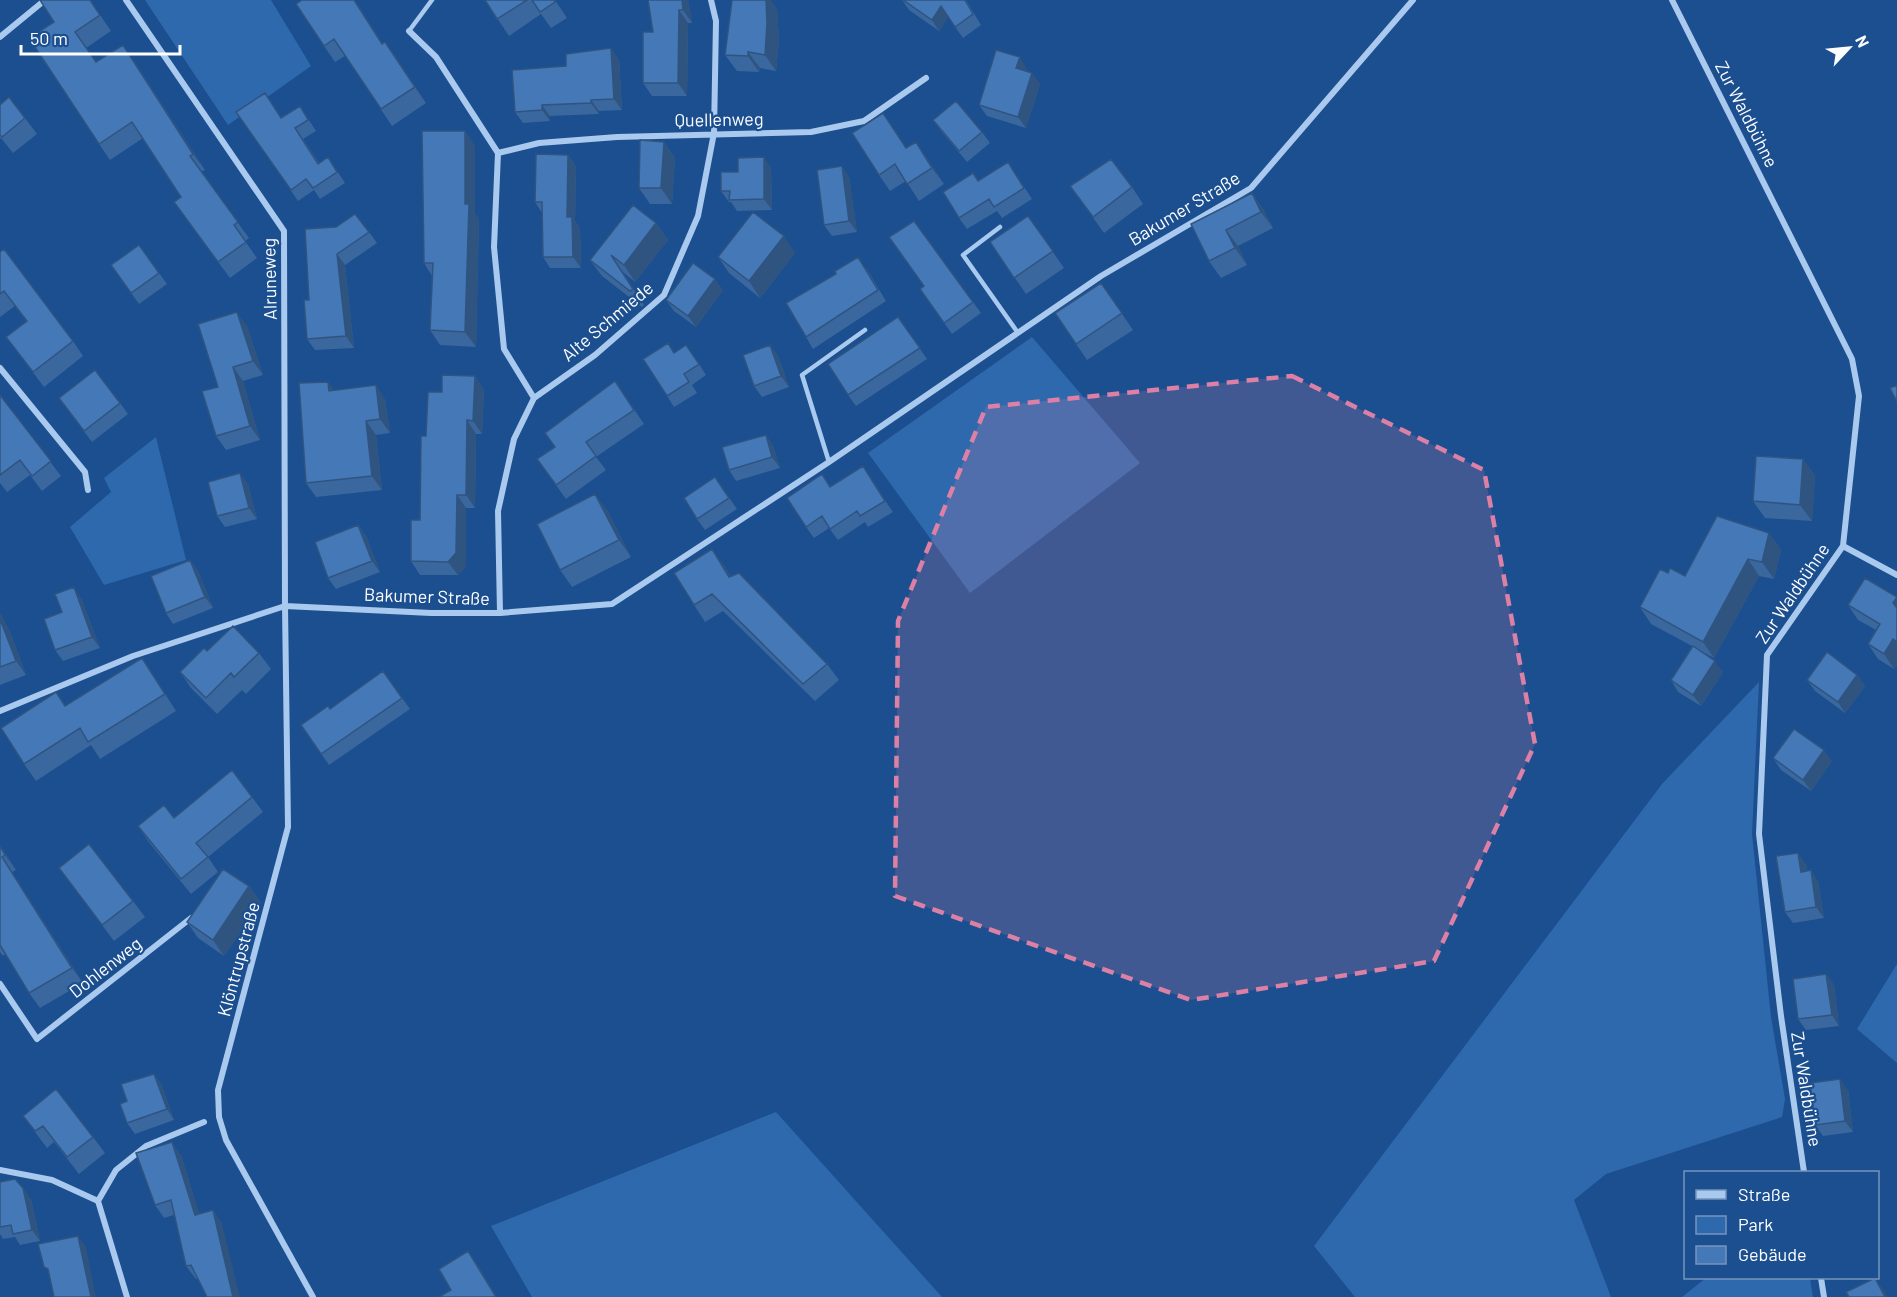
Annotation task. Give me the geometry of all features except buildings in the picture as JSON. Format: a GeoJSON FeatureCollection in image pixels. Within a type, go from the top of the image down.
{"type":"FeatureCollection","features":[{"type":"Feature","properties":{"kind":"street"},"geometry":{"type":"LineString","coordinates":[[0,37],[45,0]]}},
{"type":"Feature","properties":{"kind":"street","name":"Alruneweg"},"geometry":{"type":"LineString","coordinates":[[126,0],[284,231],[285,606]]}},
{"type":"Feature","properties":{"kind":"street","name":"Alte Schmiede"},"geometry":{"type":"LineString","coordinates":[[500,613],[498,511],[514,440],[534,398],[595,355],[664,295],[698,216],[714,133],[716,21],[711,0]]}},
{"type":"Feature","properties":{"kind":"street","name":"Bakumer Straße"},"geometry":{"type":"LineString","coordinates":[[0,711],[133,656],[285,606],[431,613],[500,613],[612,604],[829,462],[1101,276],[1251,188],[1413,0]]}},
{"type":"Feature","properties":{"kind":"street","name":"Zur Waldbühne"},"geometry":{"type":"LineString","coordinates":[[1672,0],[1852,359],[1860,396],[1843,546],[1767,655],[1759,834],[1780,1016],[1804,1171]]}},
{"type":"Feature","properties":{"kind":"street"},"geometry":{"type":"LineString","coordinates":[[409,31],[436,57],[498,153],[494,247],[504,349],[534,398]]}},
{"type":"Feature","properties":{"kind":"street","name":"Quellenweg"},"geometry":{"type":"LineString","coordinates":[[498,153],[539,144],[714,133],[811,132],[864,121],[926,78]]}},
{"type":"Feature","properties":{"kind":"street"},"geometry":{"type":"LineString","coordinates":[[0,369],[84,472],[88,490]]}},
{"type":"Feature","properties":{"kind":"street"},"geometry":{"type":"LineString","coordinates":[[1843,546],[1897,575]]}},
{"type":"Feature","properties":{"kind":"street","name":"Klöntrupstraße"},"geometry":{"type":"LineString","coordinates":[[285,606],[288,827],[218,1090],[219,1117],[226,1140],[313,1297]]}},
{"type":"Feature","properties":{"kind":"street","name":"Dohlenweg"},"geometry":{"type":"LineString","coordinates":[[0,984],[37,1040],[192,918]]}},
{"type":"Feature","properties":{"kind":"street"},"geometry":{"type":"LineString","coordinates":[[127,1297],[98,1201],[116,1170],[146,1146],[204,1122]]}},
{"type":"Feature","properties":{"kind":"street"},"geometry":{"type":"LineString","coordinates":[[0,1170],[52,1180],[98,1201]]}},
{"type":"Feature","properties":{"kind":"street"},"geometry":{"type":"LineString","coordinates":[[1821,1279],[1824,1297]]}},
{"type":"Feature","properties":{"kind":"lane"},"geometry":{"type":"LineString","coordinates":[[409,31],[432,0]]}},
{"type":"Feature","properties":{"kind":"lane"},"geometry":{"type":"LineString","coordinates":[[1000,227],[963,255],[1018,333]]}},
{"type":"Feature","properties":{"kind":"lane"},"geometry":{"type":"LineString","coordinates":[[829,462],[802,375],[865,330]]}},
{"type":"Feature","properties":{"kind":"highlighted area"},"geometry":{"type":"Polygon","coordinates":[[[1292,376],[1484,470],[1535,744],[1434,961],[1191,1000],[895,896],[898,621],[986,407],[1292,376]]]}},
{"type":"Feature","properties":{"kind":"green space"},"geometry":{"type":"Polygon","coordinates":[[[145,0],[271,0],[311,66],[228,125],[145,0]]]}},
{"type":"Feature","properties":{"kind":"green space"},"geometry":{"type":"Polygon","coordinates":[[[1032,337],[1140,463],[970,593],[868,453],[1032,337]]]}},
{"type":"Feature","properties":{"kind":"green space"},"geometry":{"type":"Polygon","coordinates":[[[156,437],[186,560],[104,585],[70,527],[111,492],[104,478],[156,437]]]}},
{"type":"Feature","properties":{"kind":"green space"},"geometry":{"type":"Polygon","coordinates":[[[1759,682],[1752,834],[1771,1017],[1785,1099],[1782,1117],[1606,1174],[1574,1200],[1611,1297],[1355,1297],[1314,1246],[1662,784],[1759,682]]]}},
{"type":"Feature","properties":{"kind":"green space"},"geometry":{"type":"Polygon","coordinates":[[[1897,964],[1897,1063],[1857,1029],[1897,964]]]}},
{"type":"Feature","properties":{"kind":"green space"},"geometry":{"type":"Polygon","coordinates":[[[776,1112],[942,1297],[532,1297],[491,1226],[776,1112]]]}},
{"type":"Feature","properties":{"kind":"green space"},"geometry":{"type":"Polygon","coordinates":[[[1705,1279],[1810,1279],[1813,1297],[1682,1297],[1705,1279]]]}}]}
